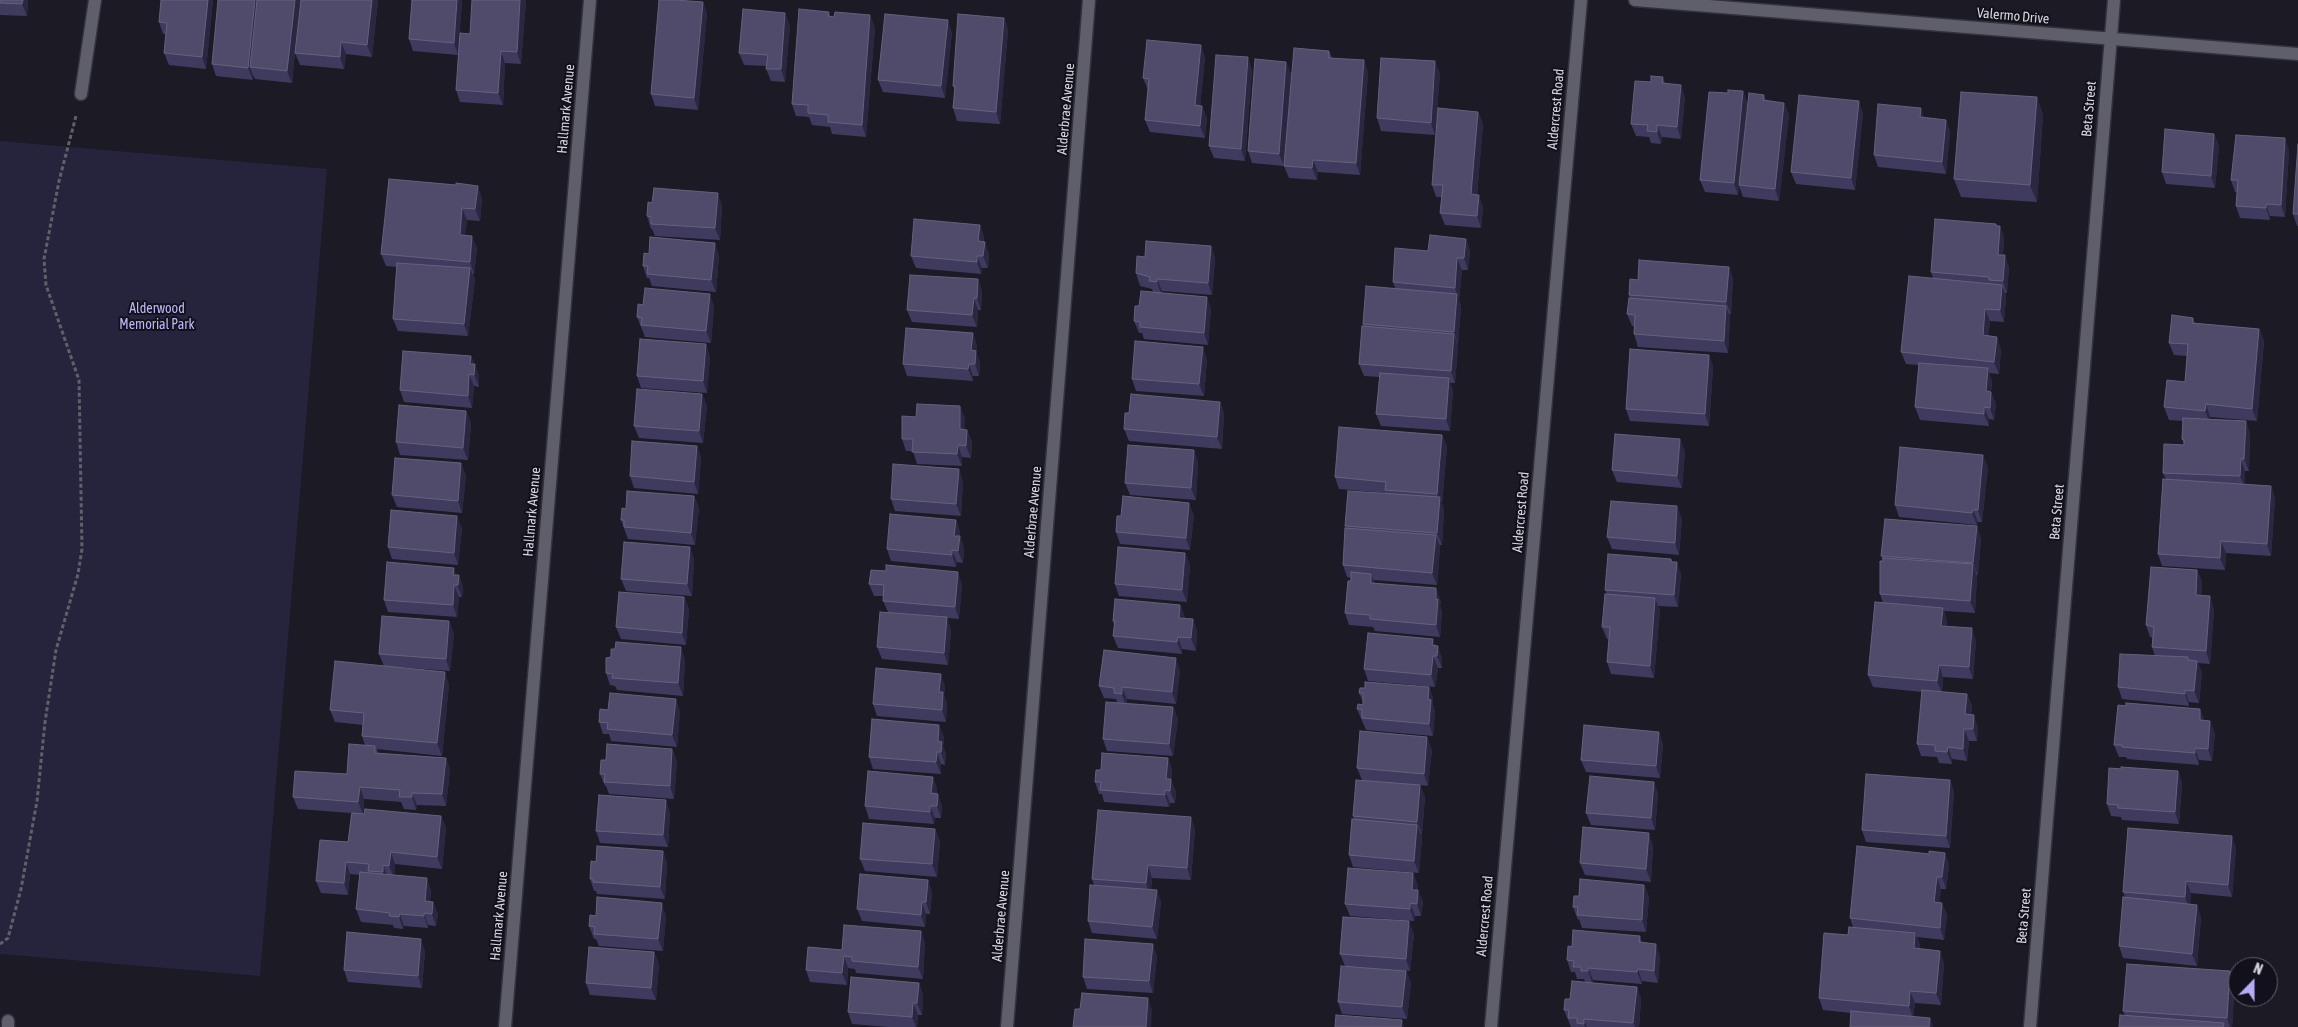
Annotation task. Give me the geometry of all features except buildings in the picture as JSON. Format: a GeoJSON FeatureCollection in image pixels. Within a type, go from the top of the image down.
{"type":"FeatureCollection","features":[{"type":"Feature","properties":{"kind":"street"},"geometry":{"type":"LineString","coordinates":[[81,94],[94,0]]}},
{"type":"Feature","properties":{"kind":"street","name":"Hallmark Avenue"},"geometry":{"type":"LineString","coordinates":[[505,1027],[590,0]]}},
{"type":"Feature","properties":{"kind":"street","name":"Alderbrae Avenue"},"geometry":{"type":"LineString","coordinates":[[1007,1027],[1089,0]]}},
{"type":"Feature","properties":{"kind":"street","name":"Aldercrest Road"},"geometry":{"type":"LineString","coordinates":[[1491,1027],[1581,0]]}},
{"type":"Feature","properties":{"kind":"street","name":"Valermo Drive"},"geometry":{"type":"LineString","coordinates":[[1635,0],[2298,54]]}},
{"type":"Feature","properties":{"kind":"street","name":"Beta Street"},"geometry":{"type":"LineString","coordinates":[[2030,1027],[2114,0]]}},
{"type":"Feature","properties":{"kind":"path"},"geometry":{"type":"LineString","coordinates":[[0,944],[8,938],[21,889],[37,802],[45,722],[56,650],[78,574],[82,548],[79,380],[46,285],[44,259],[59,181],[81,94]]}},
{"type":"Feature","properties":{"kind":"green space","name":"Alderwood Memorial Park"},"geometry":{"type":"Polygon","coordinates":[[[0,141],[327,169],[260,976],[0,954],[0,141]]]}}]}
